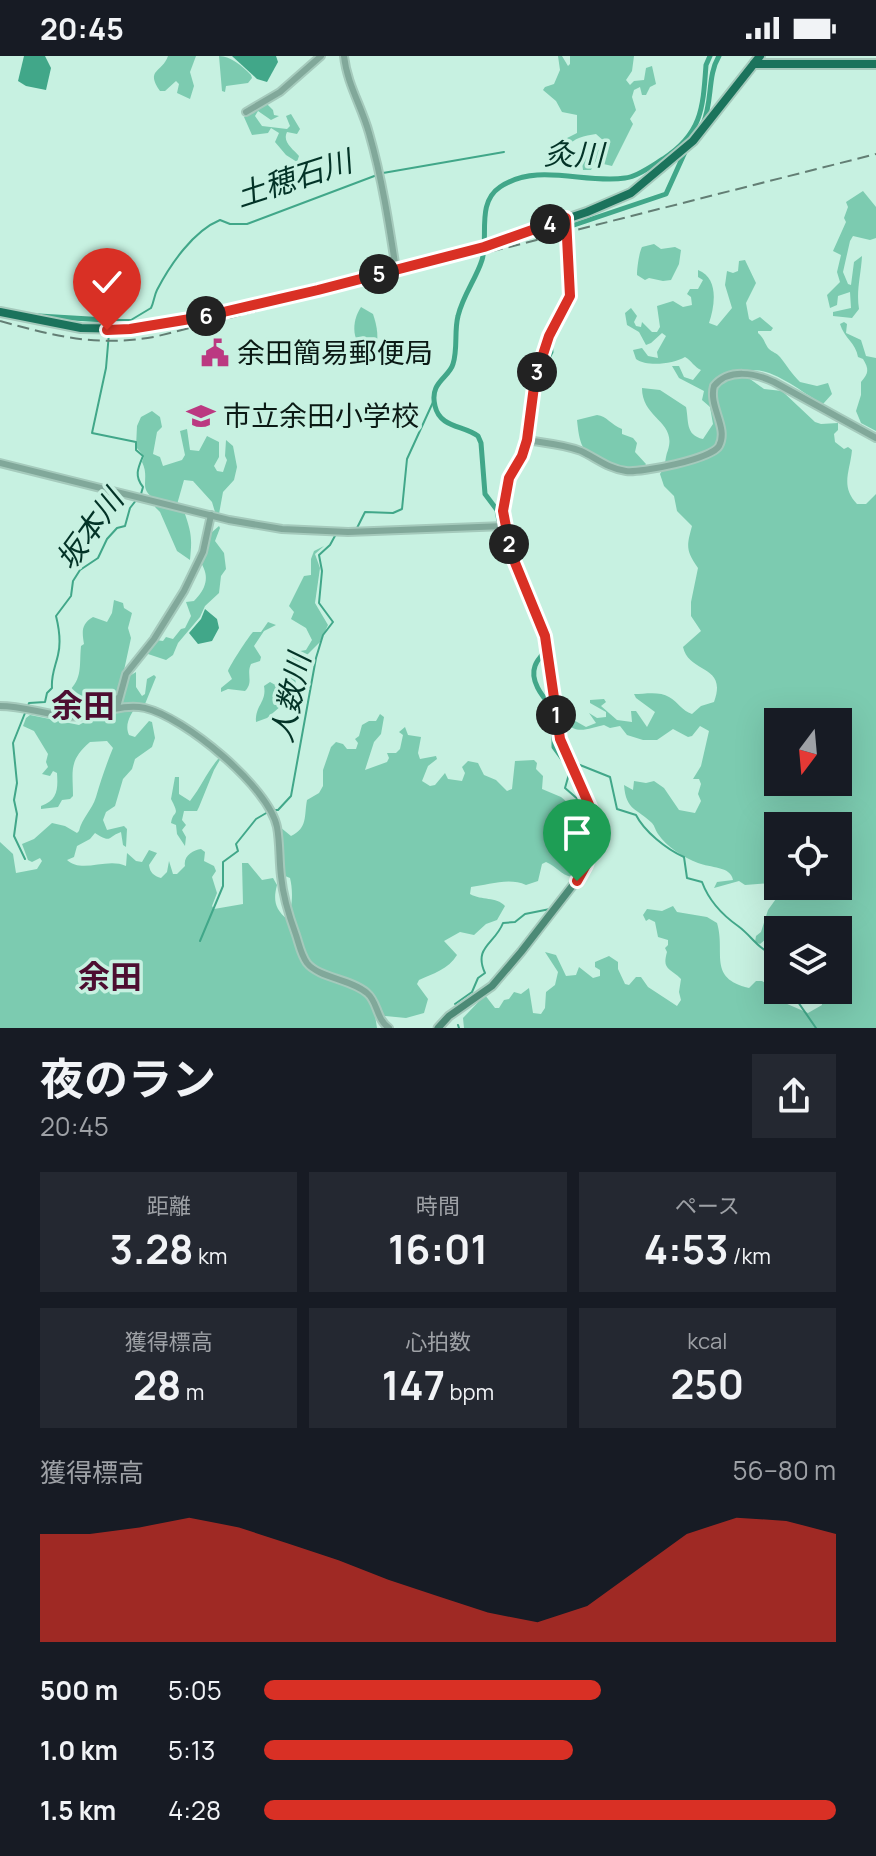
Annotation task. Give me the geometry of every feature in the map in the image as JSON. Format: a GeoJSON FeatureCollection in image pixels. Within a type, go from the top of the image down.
{"type":"FeatureCollection","features":[{"type":"Feature","properties":{"kind":"main road"},"geometry":{"type":"LineString","coordinates":[[0,312],[81,328],[130,329],[211,315],[482,248],[628,195],[686,148],[757,60],[876,64]]}},
{"type":"Feature","properties":{"kind":"main road"},"geometry":{"type":"LineString","coordinates":[[438,1028],[498,980],[583,871],[594,841],[595,823],[590,804],[558,733],[545,636],[511,553],[505,526],[505,490],[527,440],[535,379],[549,336],[570,296],[566,218]]}},
{"type":"Feature","properties":{"kind":"street"},"geometry":{"type":"LineString","coordinates":[[246,112],[280,92],[321,56]]}},
{"type":"Feature","properties":{"kind":"street"},"geometry":{"type":"LineString","coordinates":[[344,56],[377,163],[396,270]]}},
{"type":"Feature","properties":{"kind":"street"},"geometry":{"type":"LineString","coordinates":[[527,440],[575,449],[628,472],[706,456],[715,451],[721,439],[712,399],[714,386],[727,376],[746,374],[774,382],[876,438]]}},
{"type":"Feature","properties":{"kind":"street"},"geometry":{"type":"LineString","coordinates":[[0,463],[262,526],[325,532],[505,526]]}},
{"type":"Feature","properties":{"kind":"street"},"geometry":{"type":"LineString","coordinates":[[117,707],[126,674],[151,643],[184,591],[203,552],[211,515]]}},
{"type":"Feature","properties":{"kind":"street"},"geometry":{"type":"LineString","coordinates":[[102,713],[102,704],[119,698]]}},
{"type":"Feature","properties":{"kind":"street"},"geometry":{"type":"LineString","coordinates":[[0,706],[71,716],[133,707],[159,714],[214,748],[271,809],[277,827],[285,898],[303,957],[315,969],[367,993],[380,1019],[389,1028]]}},
{"type":"Feature","properties":{"kind":"shaded area"},"geometry":{"type":"Polygon","coordinates":[[[24,56],[45,56],[51,68],[46,90],[18,81],[24,56]]]}},
{"type":"Feature","properties":{"kind":"shaded area"},"geometry":{"type":"Polygon","coordinates":[[[168,56],[196,56],[190,72],[194,86],[190,99],[177,93],[179,84],[176,81],[165,91],[160,91],[156,84],[154,75],[168,56]]]}},
{"type":"Feature","properties":{"kind":"shaded area"},"geometry":{"type":"Polygon","coordinates":[[[219,56],[236,62],[252,78],[248,83],[226,86],[225,92],[222,91],[219,56]]]}},
{"type":"Feature","properties":{"kind":"shaded area"},"geometry":{"type":"Polygon","coordinates":[[[232,56],[276,56],[278,62],[267,82],[257,79],[232,56]]]}},
{"type":"Feature","properties":{"kind":"shaded area"},"geometry":{"type":"Polygon","coordinates":[[[558,56],[562,56],[568,66],[570,56],[634,56],[632,71],[626,80],[630,85],[634,81],[644,80],[646,68],[652,66],[656,84],[650,87],[646,95],[642,95],[640,87],[634,90],[632,97],[636,110],[630,119],[633,124],[612,166],[595,162],[591,170],[583,170],[583,151],[594,153],[594,142],[595,149],[604,151],[605,142],[596,134],[576,139],[567,148],[572,153],[568,156],[565,153],[567,138],[577,133],[577,115],[562,112],[556,101],[543,90],[554,84],[560,70],[558,56]]]}},
{"type":"Feature","properties":{"kind":"shaded area"},"geometry":{"type":"Polygon","coordinates":[[[267,104],[274,115],[279,116],[271,120],[258,111],[255,116],[262,126],[287,129],[290,126],[286,116],[291,114],[300,129],[297,134],[287,132],[286,136],[299,156],[297,162],[275,142],[279,133],[271,128],[268,133],[252,135],[244,117],[267,104]]]}},
{"type":"Feature","properties":{"kind":"shaded area"},"geometry":{"type":"Polygon","coordinates":[[[863,191],[876,207],[876,238],[870,240],[853,236],[843,272],[851,285],[854,262],[862,256],[859,309],[852,318],[833,316],[833,312],[851,308],[850,292],[838,296],[837,305],[830,308],[827,295],[840,282],[837,272],[841,255],[833,251],[846,222],[846,202],[863,191]]]}},
{"type":"Feature","properties":{"kind":"shaded area"},"geometry":{"type":"Polygon","coordinates":[[[654,244],[661,249],[675,247],[681,250],[679,264],[671,280],[645,280],[637,275],[642,247],[654,244]]]}},
{"type":"Feature","properties":{"kind":"shaded area"},"geometry":{"type":"Polygon","coordinates":[[[745,260],[756,283],[746,303],[749,319],[752,321],[760,317],[773,328],[771,331],[758,331],[767,347],[779,356],[800,382],[817,386],[828,383],[832,394],[823,404],[767,372],[749,371],[750,379],[764,389],[782,391],[815,422],[838,423],[835,442],[844,449],[848,447],[852,450],[847,485],[852,497],[857,504],[866,504],[876,494],[876,1028],[464,1028],[463,1018],[485,995],[495,1008],[499,1008],[514,992],[521,994],[529,988],[533,1013],[541,1014],[545,1008],[546,992],[555,985],[558,972],[545,952],[556,955],[566,976],[576,975],[579,967],[593,978],[600,976],[595,962],[609,956],[618,962],[625,984],[629,985],[636,977],[641,977],[648,987],[677,1006],[681,1000],[681,979],[666,965],[668,940],[658,937],[655,922],[646,921],[643,915],[647,909],[662,911],[673,906],[677,912],[707,917],[717,923],[723,971],[736,984],[749,988],[756,981],[764,982],[764,1004],[787,1004],[808,1013],[822,1004],[852,1004],[852,916],[766,916],[775,900],[852,900],[852,812],[764,812],[764,883],[745,885],[739,881],[714,888],[717,882],[733,880],[731,875],[676,851],[661,838],[652,823],[633,808],[627,800],[624,785],[633,790],[634,781],[654,781],[664,788],[679,810],[695,813],[701,801],[698,794],[701,784],[699,779],[693,779],[701,766],[709,731],[700,726],[688,737],[673,729],[657,740],[643,740],[627,735],[620,726],[610,728],[604,725],[579,730],[567,723],[570,718],[586,727],[596,723],[589,713],[597,718],[606,717],[606,712],[590,700],[604,699],[606,702],[601,706],[617,720],[632,722],[631,711],[636,711],[647,727],[655,712],[634,694],[665,695],[692,714],[701,706],[714,702],[716,681],[692,662],[683,647],[701,631],[691,616],[698,568],[688,547],[692,526],[677,511],[674,496],[664,486],[660,474],[668,450],[668,432],[647,407],[642,388],[660,390],[686,407],[691,431],[703,439],[713,424],[710,407],[702,400],[704,391],[679,378],[672,366],[679,366],[684,377],[693,380],[701,370],[685,357],[660,364],[636,359],[633,350],[642,348],[648,356],[658,358],[657,352],[666,336],[662,333],[646,345],[639,332],[627,325],[625,313],[631,308],[637,316],[636,326],[641,327],[642,322],[652,332],[657,332],[660,327],[657,306],[673,301],[683,307],[692,305],[691,297],[687,294],[690,289],[698,289],[703,280],[698,277],[698,270],[705,274],[712,286],[714,300],[709,323],[717,326],[732,308],[725,285],[727,271],[738,271],[739,261],[745,260]]]}},
{"type":"Feature","properties":{"kind":"shaded area"},"geometry":{"type":"Polygon","coordinates":[[[361,307],[373,314],[377,328],[374,351],[363,348],[354,332],[361,307]]]}},
{"type":"Feature","properties":{"kind":"shaded area"},"geometry":{"type":"Polygon","coordinates":[[[840,324],[847,324],[846,333],[861,340],[866,356],[876,358],[876,431],[861,423],[856,411],[867,368],[842,329],[840,324]]]}},
{"type":"Feature","properties":{"kind":"shaded area"},"geometry":{"type":"Polygon","coordinates":[[[152,411],[160,417],[162,427],[157,432],[153,454],[160,457],[163,466],[182,460],[185,455],[180,431],[187,429],[190,450],[199,451],[207,436],[219,442],[219,457],[214,466],[217,471],[223,472],[227,460],[226,440],[233,446],[237,467],[234,480],[223,492],[219,514],[193,481],[184,480],[176,508],[184,511],[189,525],[190,560],[177,551],[155,507],[157,500],[145,488],[144,456],[136,447],[137,426],[141,417],[152,411]]]}},
{"type":"Feature","properties":{"kind":"shaded area"},"geometry":{"type":"Polygon","coordinates":[[[597,415],[622,429],[622,434],[633,438],[637,443],[635,452],[646,464],[644,467],[610,464],[588,453],[581,441],[577,420],[597,415]]]}},
{"type":"Feature","properties":{"kind":"shaded area"},"geometry":{"type":"Polygon","coordinates":[[[219,526],[215,541],[224,553],[226,569],[221,576],[219,593],[205,606],[173,655],[166,660],[148,654],[156,640],[163,641],[166,637],[173,639],[185,628],[191,616],[186,602],[194,601],[204,587],[206,578],[201,563],[211,533],[219,526]]]}},
{"type":"Feature","properties":{"kind":"shaded area"},"geometry":{"type":"Polygon","coordinates":[[[324,546],[315,554],[320,568],[315,603],[328,625],[320,642],[299,663],[295,675],[296,686],[288,700],[267,718],[256,722],[264,686],[270,682],[279,687],[286,677],[287,666],[293,661],[292,656],[295,652],[306,650],[312,640],[306,628],[291,619],[294,612],[289,606],[304,576],[311,575],[314,551],[324,546]]]}},
{"type":"Feature","properties":{"kind":"shaded area"},"geometry":{"type":"Polygon","coordinates":[[[114,600],[123,603],[124,608],[132,613],[128,628],[131,638],[123,675],[128,677],[136,672],[136,687],[142,696],[147,679],[156,677],[145,704],[137,705],[131,716],[129,735],[135,737],[149,721],[152,722],[155,738],[152,747],[135,759],[132,769],[123,779],[115,806],[106,812],[103,820],[107,830],[124,826],[127,829],[126,847],[121,832],[107,839],[95,833],[77,846],[74,857],[67,860],[73,864],[111,863],[126,866],[127,853],[142,862],[149,850],[157,853],[149,865],[150,870],[161,878],[167,872],[169,861],[173,874],[177,874],[185,866],[189,854],[201,849],[205,852],[204,861],[214,866],[216,871],[212,877],[217,893],[212,906],[214,909],[243,904],[242,863],[248,863],[262,880],[273,878],[277,885],[276,904],[287,919],[292,888],[290,878],[285,876],[282,868],[284,853],[280,827],[291,836],[300,829],[307,800],[319,793],[323,786],[323,770],[331,747],[336,742],[347,749],[356,749],[358,743],[355,739],[362,725],[376,721],[380,714],[384,717],[381,734],[374,742],[365,770],[387,762],[387,753],[396,753],[400,749],[403,735],[399,732],[405,727],[408,735],[421,737],[420,759],[436,756],[422,781],[430,786],[435,785],[445,773],[448,779],[462,781],[465,773],[462,767],[468,761],[478,763],[484,775],[496,780],[507,791],[512,789],[515,761],[534,760],[536,769],[543,776],[542,789],[561,797],[580,813],[586,812],[575,835],[575,871],[572,877],[546,862],[542,864],[538,881],[526,885],[506,882],[471,887],[470,894],[505,906],[497,920],[486,924],[474,935],[460,932],[444,941],[457,955],[445,967],[419,980],[417,984],[428,999],[424,1013],[406,1018],[375,1015],[377,1028],[0,1028],[0,842],[13,854],[16,873],[37,869],[42,861],[40,858],[32,862],[28,860],[22,844],[34,839],[52,823],[77,833],[79,831],[94,802],[113,748],[107,741],[90,742],[75,761],[73,796],[62,800],[58,807],[41,809],[56,793],[57,773],[53,771],[50,776],[42,774],[48,767],[48,754],[34,731],[23,726],[30,715],[79,725],[88,720],[84,714],[71,711],[68,692],[78,677],[84,625],[93,617],[107,622],[114,600]]]}},
{"type":"Feature","properties":{"kind":"shaded area"},"geometry":{"type":"Polygon","coordinates":[[[205,609],[217,619],[219,628],[212,641],[198,644],[189,633],[205,609]]]}},
{"type":"Feature","properties":{"kind":"shaded area"},"geometry":{"type":"Polygon","coordinates":[[[268,622],[276,625],[264,631],[254,646],[261,657],[260,661],[251,664],[248,688],[245,691],[228,689],[221,692],[221,688],[232,679],[228,671],[244,645],[253,632],[261,632],[268,622]]]}},
{"type":"Feature","properties":{"kind":"shaded area"},"geometry":{"type":"Polygon","coordinates":[[[221,758],[197,811],[184,811],[182,820],[186,825],[182,830],[186,837],[185,846],[177,834],[176,825],[171,823],[176,811],[171,799],[175,777],[179,777],[179,794],[190,801],[221,758]]]}},
{"type":"Feature","properties":{"kind":"shaded area"},"geometry":{"type":"Polygon","coordinates":[[[764,923],[764,941],[760,944],[755,942],[764,923]]]}},
{"type":"Feature","properties":{"kind":"waterway","name":"灸川"},"geometry":{"type":"LineString","coordinates":[[499,521],[497,510],[485,494],[478,436],[442,418],[434,398],[437,386],[453,364],[458,316],[482,260],[488,202],[500,187],[529,176],[625,178],[663,159],[676,150],[693,130],[704,94],[706,65],[710,56]]}},
{"type":"Feature","properties":{"kind":"waterway"},"geometry":{"type":"LineString","coordinates":[[703,124],[719,56]]}},
{"type":"Feature","properties":{"kind":"waterway","name":"土穂石川"},"geometry":{"type":"LineString","coordinates":[[383,173],[504,152]]}},
{"type":"Feature","properties":{"kind":"waterway"},"geometry":{"type":"LineString","coordinates":[[571,226],[666,194],[685,152]]}},
{"type":"Feature","properties":{"kind":"waterway","name":"土穂石川"},"geometry":{"type":"LineString","coordinates":[[107,326],[106,320],[131,320],[151,308],[157,290],[176,260],[192,240],[210,225],[220,220],[230,224],[247,224],[377,175]]}},
{"type":"Feature","properties":{"kind":"waterway"},"geometry":{"type":"LineString","coordinates":[[548,332],[561,310]]}},
{"type":"Feature","properties":{"kind":"waterway","name":"土穂石川"},"geometry":{"type":"LineString","coordinates":[[39,316],[106,320]]}},
{"type":"Feature","properties":{"kind":"waterway","name":"坂本川"},"geometry":{"type":"LineString","coordinates":[[109,333],[106,368],[92,433],[136,442],[136,450],[143,456],[138,472],[143,487],[141,494]]}},
{"type":"Feature","properties":{"kind":"waterway"},"geometry":{"type":"LineString","coordinates":[[545,363],[551,352],[550,343]]}},
{"type":"Feature","properties":{"kind":"waterway","name":"人数川"},"geometry":{"type":"LineString","coordinates":[[352,529],[357,528],[365,512],[393,513],[402,509],[407,459],[434,400]]}},
{"type":"Feature","properties":{"kind":"waterway","name":"坂本川"},"geometry":{"type":"LineString","coordinates":[[25,859],[14,836],[17,783],[13,743],[29,703],[45,702],[52,688],[59,646],[56,616],[71,596],[73,581],[80,570],[98,558],[107,539],[117,528],[125,526],[130,508],[137,499]]}},
{"type":"Feature","properties":{"kind":"waterway","name":"灸川"},"geometry":{"type":"LineString","coordinates":[[500,531],[513,565]]}},
{"type":"Feature","properties":{"kind":"waterway","name":"人数川"},"geometry":{"type":"LineString","coordinates":[[274,810],[278,810],[291,796],[316,658],[323,635],[333,622],[319,603],[322,571],[319,555],[336,534]]}},
{"type":"Feature","properties":{"kind":"waterway","name":"灸川"},"geometry":{"type":"LineString","coordinates":[[519,578],[521,590],[530,605]]}},
{"type":"Feature","properties":{"kind":"waterway","name":"灸川"},"geometry":{"type":"LineString","coordinates":[[545,649],[535,666],[534,678],[553,709]]}},
{"type":"Feature","properties":{"kind":"waterway","name":"灸川"},"geometry":{"type":"LineString","coordinates":[[554,719],[554,747],[565,762]]}},
{"type":"Feature","properties":{"kind":"waterway","name":"灸川"},"geometry":{"type":"LineString","coordinates":[[568,763],[565,762],[569,774],[565,788],[588,808]]}},
{"type":"Feature","properties":{"kind":"waterway","name":"灸川"},"geometry":{"type":"LineString","coordinates":[[575,763],[610,777],[617,809],[636,815],[656,839],[684,857],[687,878],[702,882],[721,912],[764,950]]}},
{"type":"Feature","properties":{"kind":"waterway","name":"人数川"},"geometry":{"type":"LineString","coordinates":[[200,941],[223,886],[223,862],[238,851],[236,844],[256,819],[268,812]]}},
{"type":"Feature","properties":{"kind":"waterway","name":"灸川"},"geometry":{"type":"LineString","coordinates":[[578,872],[576,839],[589,814]]}},
{"type":"Feature","properties":{"kind":"waterway","name":"灸川"},"geometry":{"type":"LineString","coordinates":[[455,1004],[472,992],[478,978],[485,973],[483,951],[503,923],[515,922],[525,914],[550,909]]}},
{"type":"Feature","properties":{"kind":"waterway","name":"灸川"},"geometry":{"type":"LineString","coordinates":[[799,1004],[816,1028]]}},
{"type":"Feature","properties":{"kind":"railway"},"geometry":{"type":"LineString","coordinates":[[0,321],[94,340],[154,337],[876,154]]}},
{"type":"Feature","properties":{"kind":"place","name":"余田簡易郵便局"},"geometry":{"type":"Point","coordinates":[215,353]}},
{"type":"Feature","properties":{"kind":"place","name":"市立余田小学校"},"geometry":{"type":"Point","coordinates":[201,416]}},
{"type":"Feature","properties":{"kind":"district","name":"余田"},"geometry":{"type":"Point","coordinates":[83,706]}},
{"type":"Feature","properties":{"kind":"district","name":"余田"},"geometry":{"type":"Point","coordinates":[110,977]}},
{"type":"Feature","properties":{"kind":"route"},"geometry":{"type":"LineString","coordinates":[[107,330],[202,317],[318,290],[484,247],[566,218],[570,296],[549,336],[535,379],[527,440],[522,456],[511,472],[503,511],[511,553],[545,636],[560,739],[594,816],[593,844],[577,881]]}}]}
